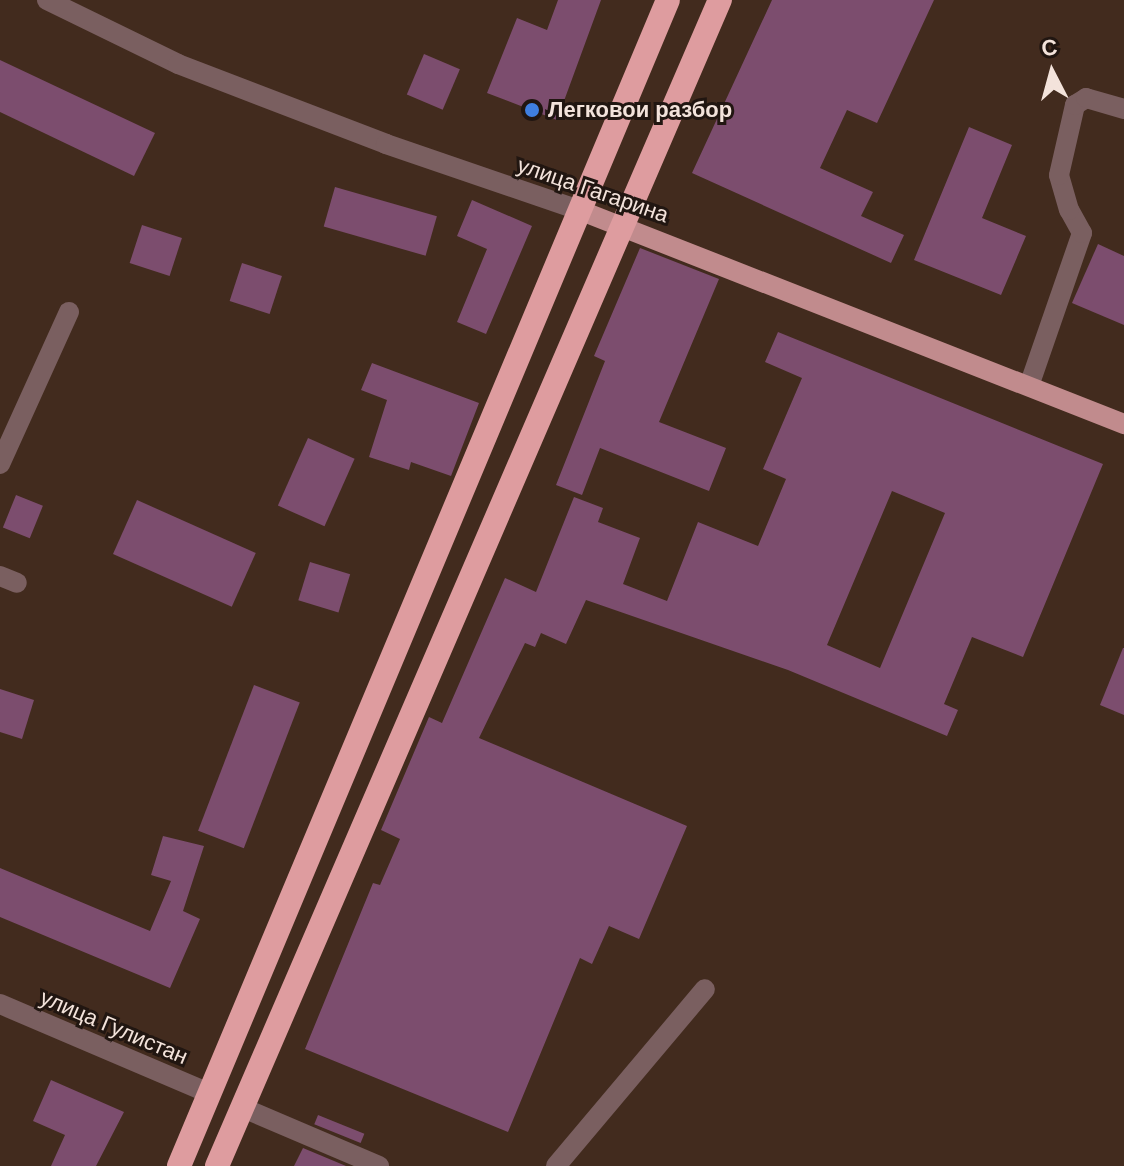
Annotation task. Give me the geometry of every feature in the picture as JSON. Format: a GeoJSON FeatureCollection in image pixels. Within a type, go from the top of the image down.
{"type":"FeatureCollection","features":[{"type":"Feature","properties":{"kind":"highway"},"geometry":{"type":"LineString","coordinates":[[179,1166],[668,0]]}},
{"type":"Feature","properties":{"kind":"highway"},"geometry":{"type":"LineString","coordinates":[[217,1166],[720,0]]}},
{"type":"Feature","properties":{"kind":"main road","name":"улица Гагарина"},"geometry":{"type":"LineString","coordinates":[[579,210],[625,224],[1124,424]]}},
{"type":"Feature","properties":{"kind":"street","name":"улица Гагарина"},"geometry":{"type":"LineString","coordinates":[[47,0],[178,64],[386,144],[579,210]]}},
{"type":"Feature","properties":{"kind":"street"},"geometry":{"type":"LineString","coordinates":[[1029,386],[1082,233],[1069,210],[1059,175],[1075,105],[1086,98],[1124,109]]}},
{"type":"Feature","properties":{"kind":"street"},"geometry":{"type":"LineString","coordinates":[[0,464],[69,312]]}},
{"type":"Feature","properties":{"kind":"street"},"geometry":{"type":"LineString","coordinates":[[556,1166],[705,989]]}},
{"type":"Feature","properties":{"kind":"street","name":"улица Гулистан"},"geometry":{"type":"LineString","coordinates":[[0,1004],[209,1093]]}},
{"type":"Feature","properties":{"kind":"street"},"geometry":{"type":"LineString","coordinates":[[241,1107],[379,1166]]}},
{"type":"Feature","properties":{"kind":"building"},"geometry":{"type":"Polygon","coordinates":[[[558,0],[601,0],[557,120],[487,93],[517,18],[547,30],[558,0]]]}},
{"type":"Feature","properties":{"kind":"building"},"geometry":{"type":"Polygon","coordinates":[[[772,0],[934,0],[877,123],[847,110],[820,168],[873,192],[861,216],[904,235],[891,263],[692,173],[772,0]]]}},
{"type":"Feature","properties":{"kind":"building"},"geometry":{"type":"Polygon","coordinates":[[[424,54],[460,69],[443,110],[407,95],[424,54]]]}},
{"type":"Feature","properties":{"kind":"building"},"geometry":{"type":"Polygon","coordinates":[[[0,60],[155,133],[134,176],[0,112],[0,60]]]}},
{"type":"Feature","properties":{"kind":"building"},"geometry":{"type":"Polygon","coordinates":[[[969,127],[1012,145],[982,218],[1026,236],[1001,295],[914,260],[969,127]]]}},
{"type":"Feature","properties":{"kind":"building"},"geometry":{"type":"Polygon","coordinates":[[[335,187],[437,216],[426,256],[324,226],[335,187]]]}},
{"type":"Feature","properties":{"kind":"building"},"geometry":{"type":"Polygon","coordinates":[[[472,200],[532,226],[486,334],[457,322],[487,249],[457,236],[472,200]]]}},
{"type":"Feature","properties":{"kind":"building"},"geometry":{"type":"Polygon","coordinates":[[[142,225],[182,238],[170,276],[130,263],[142,225]]]}},
{"type":"Feature","properties":{"kind":"building"},"geometry":{"type":"Polygon","coordinates":[[[1098,244],[1124,256],[1124,325],[1072,303],[1098,244]]]}},
{"type":"Feature","properties":{"kind":"building"},"geometry":{"type":"Polygon","coordinates":[[[640,248],[719,279],[659,422],[726,448],[709,491],[600,448],[582,495],[556,485],[605,361],[594,356],[640,248]]]}},
{"type":"Feature","properties":{"kind":"building"},"geometry":{"type":"Polygon","coordinates":[[[242,263],[282,276],[270,314],[230,301],[242,263]]]}},
{"type":"Feature","properties":{"kind":"building"},"geometry":{"type":"Polygon","coordinates":[[[778,332],[1103,464],[1023,657],[972,637],[944,704],[958,710],[947,736],[788,670],[586,600],[566,644],[541,633],[535,647],[525,643],[479,738],[687,826],[639,939],[609,926],[592,964],[580,958],[508,1132],[305,1049],[373,883],[380,885],[400,839],[381,830],[429,717],[442,723],[505,578],[536,592],[574,497],[603,508],[598,522],[640,538],[623,584],[667,601],[698,522],[758,546],[786,479],[763,469],[802,378],[765,362],[778,332]],[[892,491],[827,645],[880,668],[945,513],[892,491]]]}},
{"type":"Feature","properties":{"kind":"building"},"geometry":{"type":"Polygon","coordinates":[[[372,363],[479,403],[451,476],[411,462],[409,470],[369,457],[387,400],[361,390],[372,363]]]}},
{"type":"Feature","properties":{"kind":"building"},"geometry":{"type":"Polygon","coordinates":[[[308,438],[355,459],[324,526],[278,506],[308,438]]]}},
{"type":"Feature","properties":{"kind":"building"},"geometry":{"type":"Polygon","coordinates":[[[16,495],[43,506],[30,538],[3,527],[16,495]]]}},
{"type":"Feature","properties":{"kind":"building"},"geometry":{"type":"Polygon","coordinates":[[[137,500],[256,553],[232,607],[113,554],[137,500]]]}},
{"type":"Feature","properties":{"kind":"building"},"geometry":{"type":"Polygon","coordinates":[[[310,562],[350,574],[338,613],[298,600],[310,562]]]}},
{"type":"Feature","properties":{"kind":"building"},"geometry":{"type":"Polygon","coordinates":[[[1124,648],[1124,715],[1100,705],[1124,648]]]}},
{"type":"Feature","properties":{"kind":"building"},"geometry":{"type":"Polygon","coordinates":[[[254,685],[300,703],[244,848],[198,831],[254,685]]]}},
{"type":"Feature","properties":{"kind":"building"},"geometry":{"type":"Polygon","coordinates":[[[0,689],[34,700],[22,739],[0,732],[0,689]]]}},
{"type":"Feature","properties":{"kind":"building"},"geometry":{"type":"Polygon","coordinates":[[[163,836],[204,846],[183,911],[200,919],[170,988],[0,917],[0,868],[150,931],[171,881],[151,875],[163,836]]]}},
{"type":"Feature","properties":{"kind":"building"},"geometry":{"type":"Polygon","coordinates":[[[51,1080],[124,1112],[96,1166],[51,1166],[65,1135],[33,1121],[51,1080]]]}},
{"type":"Feature","properties":{"kind":"building"},"geometry":{"type":"Polygon","coordinates":[[[318,1115],[364,1134],[361,1143],[314,1124],[318,1115]]]}},
{"type":"Feature","properties":{"kind":"building"},"geometry":{"type":"Polygon","coordinates":[[[303,1148],[346,1166],[294,1166],[303,1148]]]}},
{"type":"Feature","properties":{"kind":"place","name":"Легковои разбор"},"geometry":{"type":"Point","coordinates":[532,110]}}]}
